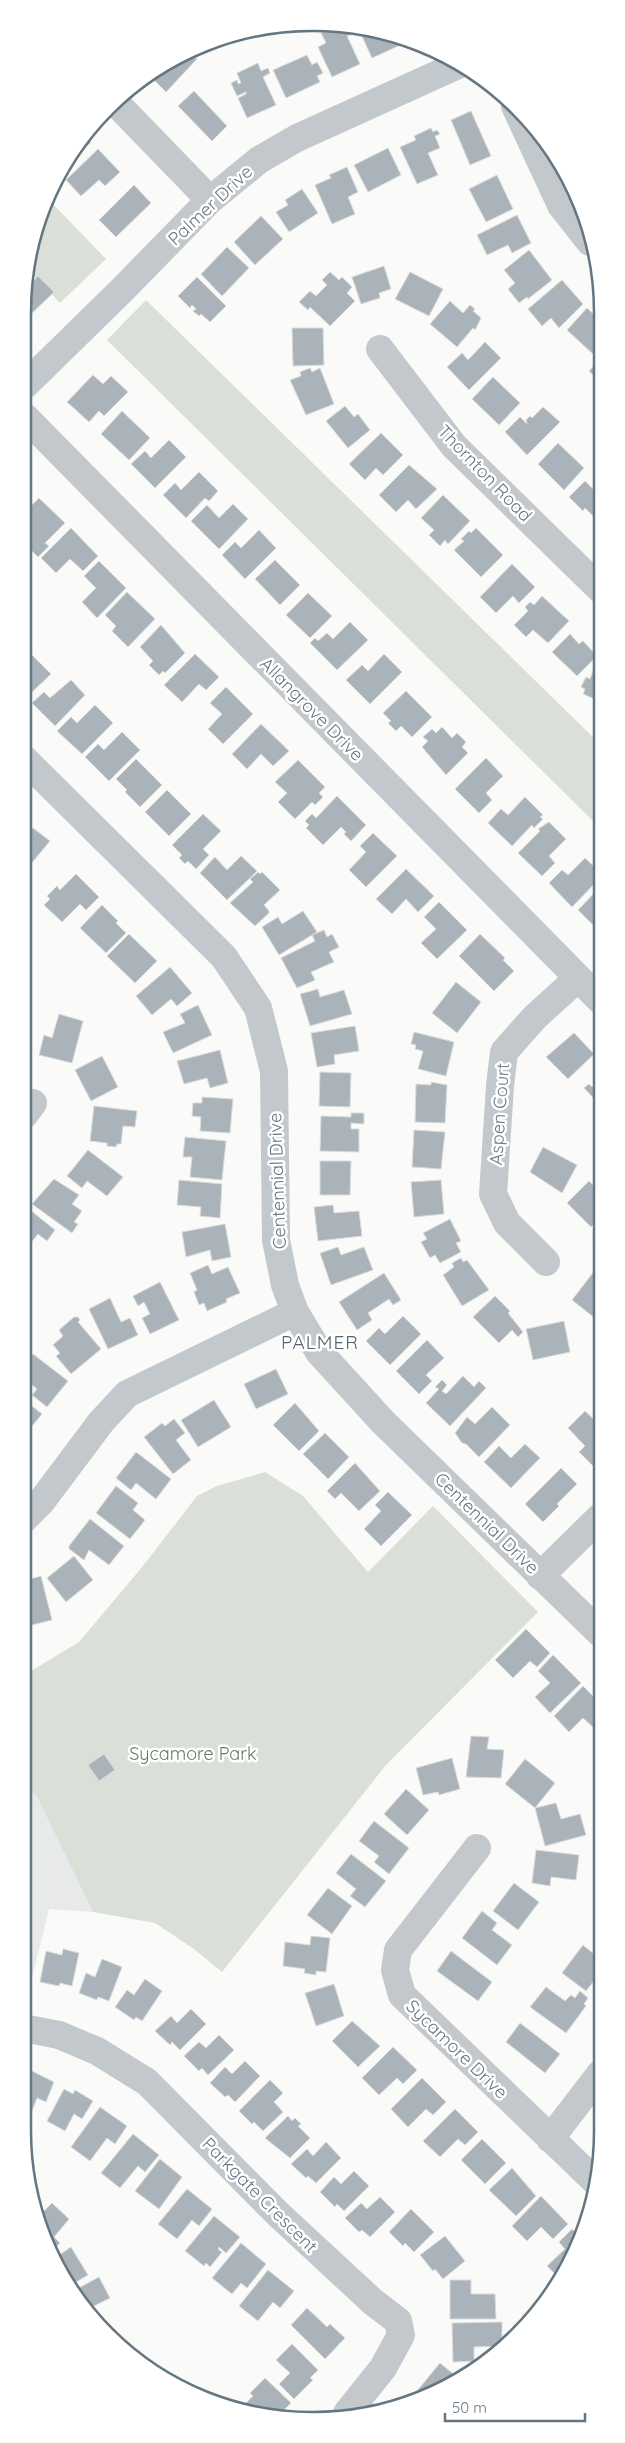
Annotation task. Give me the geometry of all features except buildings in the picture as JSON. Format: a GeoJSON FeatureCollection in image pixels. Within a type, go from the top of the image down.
{"type":"FeatureCollection","features":[{"type":"Feature","properties":{"kind":"street","name":"Palmer Drive"},"geometry":{"type":"LineString","coordinates":[[31,379],[210,200],[259,160],[298,138],[451,68]]}},
{"type":"Feature","properties":{"kind":"street"},"geometry":{"type":"LineString","coordinates":[[120,108],[210,200]]}},
{"type":"Feature","properties":{"kind":"street"},"geometry":{"type":"LineString","coordinates":[[526,129],[561,205],[582,231]]}},
{"type":"Feature","properties":{"kind":"street","name":"Thornton Road"},"geometry":{"type":"LineString","coordinates":[[380,349],[454,446],[594,583]]}},
{"type":"Feature","properties":{"kind":"street","name":"Allangrove Drive"},"geometry":{"type":"LineString","coordinates":[[31,424],[594,994]]}},
{"type":"Feature","properties":{"kind":"street","name":"Centennial Drive"},"geometry":{"type":"LineString","coordinates":[[31,765],[224,957],[258,1008],[274,1071],[276,1240],[285,1285],[295,1312],[319,1352],[382,1422],[594,1627]]}},
{"type":"Feature","properties":{"kind":"street","name":"Aspen Court"},"geometry":{"type":"LineString","coordinates":[[546,1262],[507,1223],[494,1194],[501,1078],[504,1052],[535,1017],[578,978]]}},
{"type":"Feature","properties":{"kind":"street"},"geometry":{"type":"LineString","coordinates":[[31,1512],[41,1502],[102,1422],[127,1394],[295,1312]]}},
{"type":"Feature","properties":{"kind":"street"},"geometry":{"type":"LineString","coordinates":[[540,1576],[594,1523]]}},
{"type":"Feature","properties":{"kind":"street","name":"Sycamore Drive"},"geometry":{"type":"LineString","coordinates":[[477,1848],[398,1950],[395,1970],[402,1995],[590,2176]]}},
{"type":"Feature","properties":{"kind":"street","name":"Parkgate Crescent"},"geometry":{"type":"LineString","coordinates":[[31,2030],[59,2035],[97,2052],[147,2082],[278,2214],[373,2302],[398,2321],[401,2335],[383,2368],[350,2409]]}},
{"type":"Feature","properties":{"kind":"street"},"geometry":{"type":"LineString","coordinates":[[550,2138],[594,2082]]}},
{"type":"Feature","properties":{"kind":"shaded area"},"geometry":{"type":"Polygon","coordinates":[[[31,1792],[36,1795],[93,1912],[49,1909],[31,1982],[31,1792]]]}},
{"type":"Feature","properties":{"kind":"green space"},"geometry":{"type":"Polygon","coordinates":[[[53,204],[106,259],[60,303],[34,276],[41,240],[53,204]]]}},
{"type":"Feature","properties":{"kind":"green space"},"geometry":{"type":"Polygon","coordinates":[[[146,300],[594,738],[594,822],[107,340],[146,300]]]}},
{"type":"Feature","properties":{"kind":"green space","name":"Sycamore Park"},"geometry":{"type":"Polygon","coordinates":[[[265,1472],[303,1496],[368,1572],[433,1506],[538,1612],[386,1765],[222,1972],[194,1949],[155,1923],[93,1912],[36,1795],[31,1792],[31,1671],[79,1642],[143,1566],[197,1496],[217,1486],[265,1472]]]}},
{"type":"Feature","properties":{"kind":"district","name":"PALMER"},"geometry":{"type":"Point","coordinates":[320,1342]}}]}
